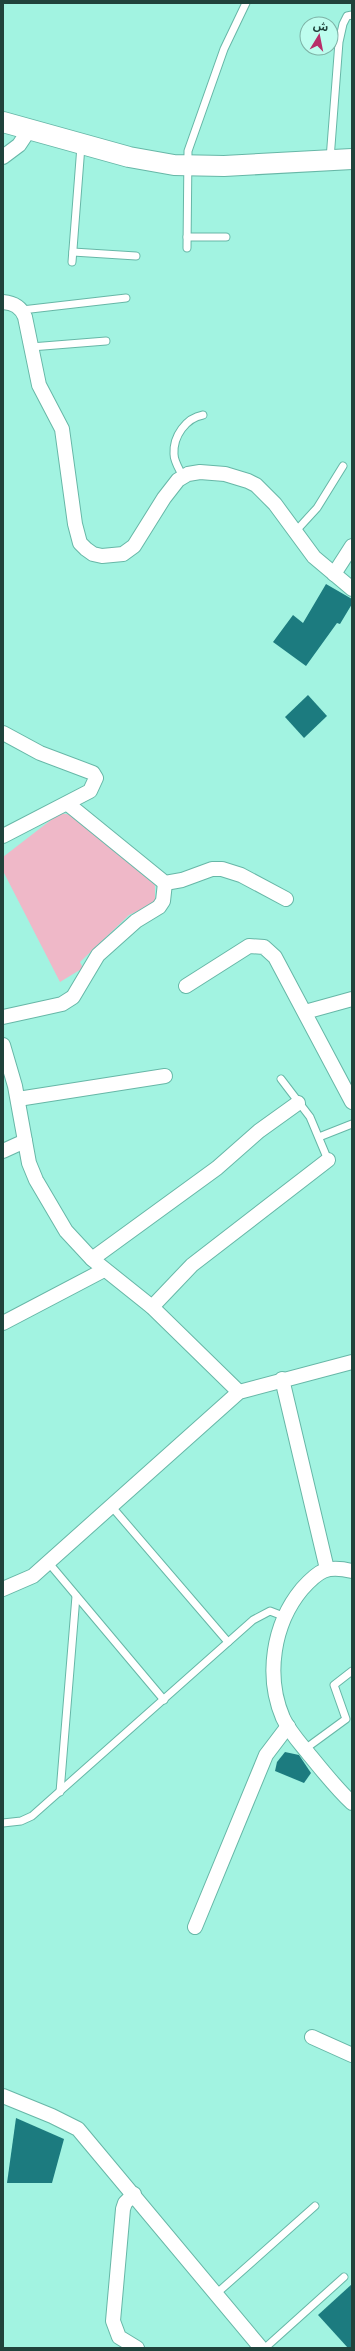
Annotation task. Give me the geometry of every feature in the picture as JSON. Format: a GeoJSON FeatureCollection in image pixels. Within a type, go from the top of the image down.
{"type":"FeatureCollection","features":[{"type":"Feature","properties":{"kind":"main road"},"geometry":{"type":"LineString","coordinates":[[3,122],[152,162],[224,166],[330,159],[352,159]]}},
{"type":"Feature","properties":{"kind":"street"},"geometry":{"type":"LineString","coordinates":[[3,156],[19,145],[29,130]]}},
{"type":"Feature","properties":{"kind":"street"},"geometry":{"type":"LineString","coordinates":[[3,302],[17,306],[22,310],[39,385],[62,429],[75,524],[80,544],[86,549],[93,554],[102,556],[115,556],[129,551],[172,487],[183,477],[200,472],[225,474],[248,480],[275,504],[314,557],[352,589]]}},
{"type":"Feature","properties":{"kind":"street"},"geometry":{"type":"LineString","coordinates":[[334,574],[352,546]]}},
{"type":"Feature","properties":{"kind":"street"},"geometry":{"type":"LineString","coordinates":[[3,733],[40,753],[92,773],[96,778],[90,791],[68,804],[3,836]]}},
{"type":"Feature","properties":{"kind":"street"},"geometry":{"type":"LineString","coordinates":[[68,804],[165,883],[182,880],[212,869],[222,869],[241,875],[286,900]]}},
{"type":"Feature","properties":{"kind":"street"},"geometry":{"type":"LineString","coordinates":[[3,1017],[62,1004],[73,997],[98,955],[136,921],[159,907],[163,901],[165,883]]}},
{"type":"Feature","properties":{"kind":"street"},"geometry":{"type":"LineString","coordinates":[[186,986],[249,946],[264,947],[275,957],[352,1102]]}},
{"type":"Feature","properties":{"kind":"street"},"geometry":{"type":"LineString","coordinates":[[305,1012],[352,999]]}},
{"type":"Feature","properties":{"kind":"street"},"geometry":{"type":"LineString","coordinates":[[3,1045],[18,1099],[29,1163],[47,1200],[66,1231],[104,1270],[152,1307],[239,1392]]}},
{"type":"Feature","properties":{"kind":"street"},"geometry":{"type":"LineString","coordinates":[[18,1099],[165,1076]]}},
{"type":"Feature","properties":{"kind":"street"},"geometry":{"type":"LineString","coordinates":[[92,1259],[217,1168],[259,1131],[298,1103]]}},
{"type":"Feature","properties":{"kind":"street"},"geometry":{"type":"LineString","coordinates":[[3,1151],[25,1141]]}},
{"type":"Feature","properties":{"kind":"street"},"geometry":{"type":"LineString","coordinates":[[152,1307],[192,1265],[328,1160]]}},
{"type":"Feature","properties":{"kind":"street"},"geometry":{"type":"LineString","coordinates":[[3,1323],[104,1270]]}},
{"type":"Feature","properties":{"kind":"street"},"geometry":{"type":"LineString","coordinates":[[3,1589],[33,1576],[239,1392],[282,1379],[352,1362]]}},
{"type":"Feature","properties":{"kind":"street"},"geometry":{"type":"LineString","coordinates":[[282,1379],[327,1569]]}},
{"type":"Feature","properties":{"kind":"street"},"geometry":{"type":"LineString","coordinates":[[352,1571],[336,1568],[327,1569],[311,1579],[284,1616],[274,1661],[274,1678],[277,1700],[288,1726],[332,1784],[352,1803]]}},
{"type":"Feature","properties":{"kind":"street"},"geometry":{"type":"LineString","coordinates":[[195,1927],[266,1755],[288,1726]]}},
{"type":"Feature","properties":{"kind":"street"},"geometry":{"type":"LineString","coordinates":[[312,2038],[352,2055]]}},
{"type":"Feature","properties":{"kind":"street"},"geometry":{"type":"LineString","coordinates":[[3,2096],[52,2116],[78,2129],[134,2194],[261,2348]]}},
{"type":"Feature","properties":{"kind":"street"},"geometry":{"type":"LineString","coordinates":[[134,2194],[125,2203],[122,2209],[112,2322],[119,2337],[137,2348]]}},
{"type":"Feature","properties":{"kind":"lane"},"geometry":{"type":"LineString","coordinates":[[187,248],[188,151],[224,49],[246,3]]}},
{"type":"Feature","properties":{"kind":"lane"},"geometry":{"type":"LineString","coordinates":[[330,159],[338,42],[347,16],[352,15]]}},
{"type":"Feature","properties":{"kind":"lane"},"geometry":{"type":"LineString","coordinates":[[72,262],[81,144]]}},
{"type":"Feature","properties":{"kind":"lane"},"geometry":{"type":"LineString","coordinates":[[187,237],[226,237]]}},
{"type":"Feature","properties":{"kind":"lane"},"geometry":{"type":"LineString","coordinates":[[73,252],[136,256]]}},
{"type":"Feature","properties":{"kind":"lane"},"geometry":{"type":"LineString","coordinates":[[22,310],[126,298]]}},
{"type":"Feature","properties":{"kind":"lane"},"geometry":{"type":"LineString","coordinates":[[31,347],[106,341]]}},
{"type":"Feature","properties":{"kind":"lane"},"geometry":{"type":"LineString","coordinates":[[183,477],[174,454],[177,438],[188,420],[203,415]]}},
{"type":"Feature","properties":{"kind":"lane"},"geometry":{"type":"LineString","coordinates":[[295,532],[317,508],[343,466]]}},
{"type":"Feature","properties":{"kind":"lane"},"geometry":{"type":"LineString","coordinates":[[281,1079],[310,1117],[320,1137],[328,1160]]}},
{"type":"Feature","properties":{"kind":"lane"},"geometry":{"type":"LineString","coordinates":[[320,1137],[352,1124]]}},
{"type":"Feature","properties":{"kind":"lane"},"geometry":{"type":"LineString","coordinates":[[112,1507],[228,1642]]}},
{"type":"Feature","properties":{"kind":"lane"},"geometry":{"type":"LineString","coordinates":[[48,1562],[164,1700]]}},
{"type":"Feature","properties":{"kind":"lane"},"geometry":{"type":"LineString","coordinates":[[60,1792],[76,1596]]}},
{"type":"Feature","properties":{"kind":"lane"},"geometry":{"type":"LineString","coordinates":[[3,1823],[21,1821],[32,1816],[228,1642],[262,1614],[270,1611],[284,1616]]}},
{"type":"Feature","properties":{"kind":"lane"},"geometry":{"type":"LineString","coordinates":[[305,1749],[346,1719],[334,1685],[352,1671]]}},
{"type":"Feature","properties":{"kind":"lane"},"geometry":{"type":"LineString","coordinates":[[216,2294],[315,2206]]}},
{"type":"Feature","properties":{"kind":"lane"},"geometry":{"type":"LineString","coordinates":[[265,2348],[344,2277]]}},
{"type":"Feature","properties":{"kind":"shaded area"},"geometry":{"type":"Polygon","coordinates":[[[60,813],[72,815],[155,885],[155,903],[129,915],[80,962],[83,968],[60,982],[3,871],[3,857],[60,813]]]}},
{"type":"Feature","properties":{"kind":"building"},"geometry":{"type":"Polygon","coordinates":[[[326,584],[352,599],[352,604],[340,624],[337,623],[306,666],[273,642],[293,615],[303,623],[326,584]]]}},
{"type":"Feature","properties":{"kind":"building"},"geometry":{"type":"Polygon","coordinates":[[[308,695],[327,716],[304,738],[285,717],[308,695]]]}},
{"type":"Feature","properties":{"kind":"building"},"geometry":{"type":"Polygon","coordinates":[[[285,1752],[299,1755],[311,1773],[304,1783],[275,1771],[277,1762],[285,1752]]]}},
{"type":"Feature","properties":{"kind":"building"},"geometry":{"type":"Polygon","coordinates":[[[16,2118],[64,2139],[52,2183],[7,2183],[16,2118]]]}},
{"type":"Feature","properties":{"kind":"building"},"geometry":{"type":"Polygon","coordinates":[[[352,2284],[352,2348],[348,2348],[318,2315],[352,2284]]]}}]}
